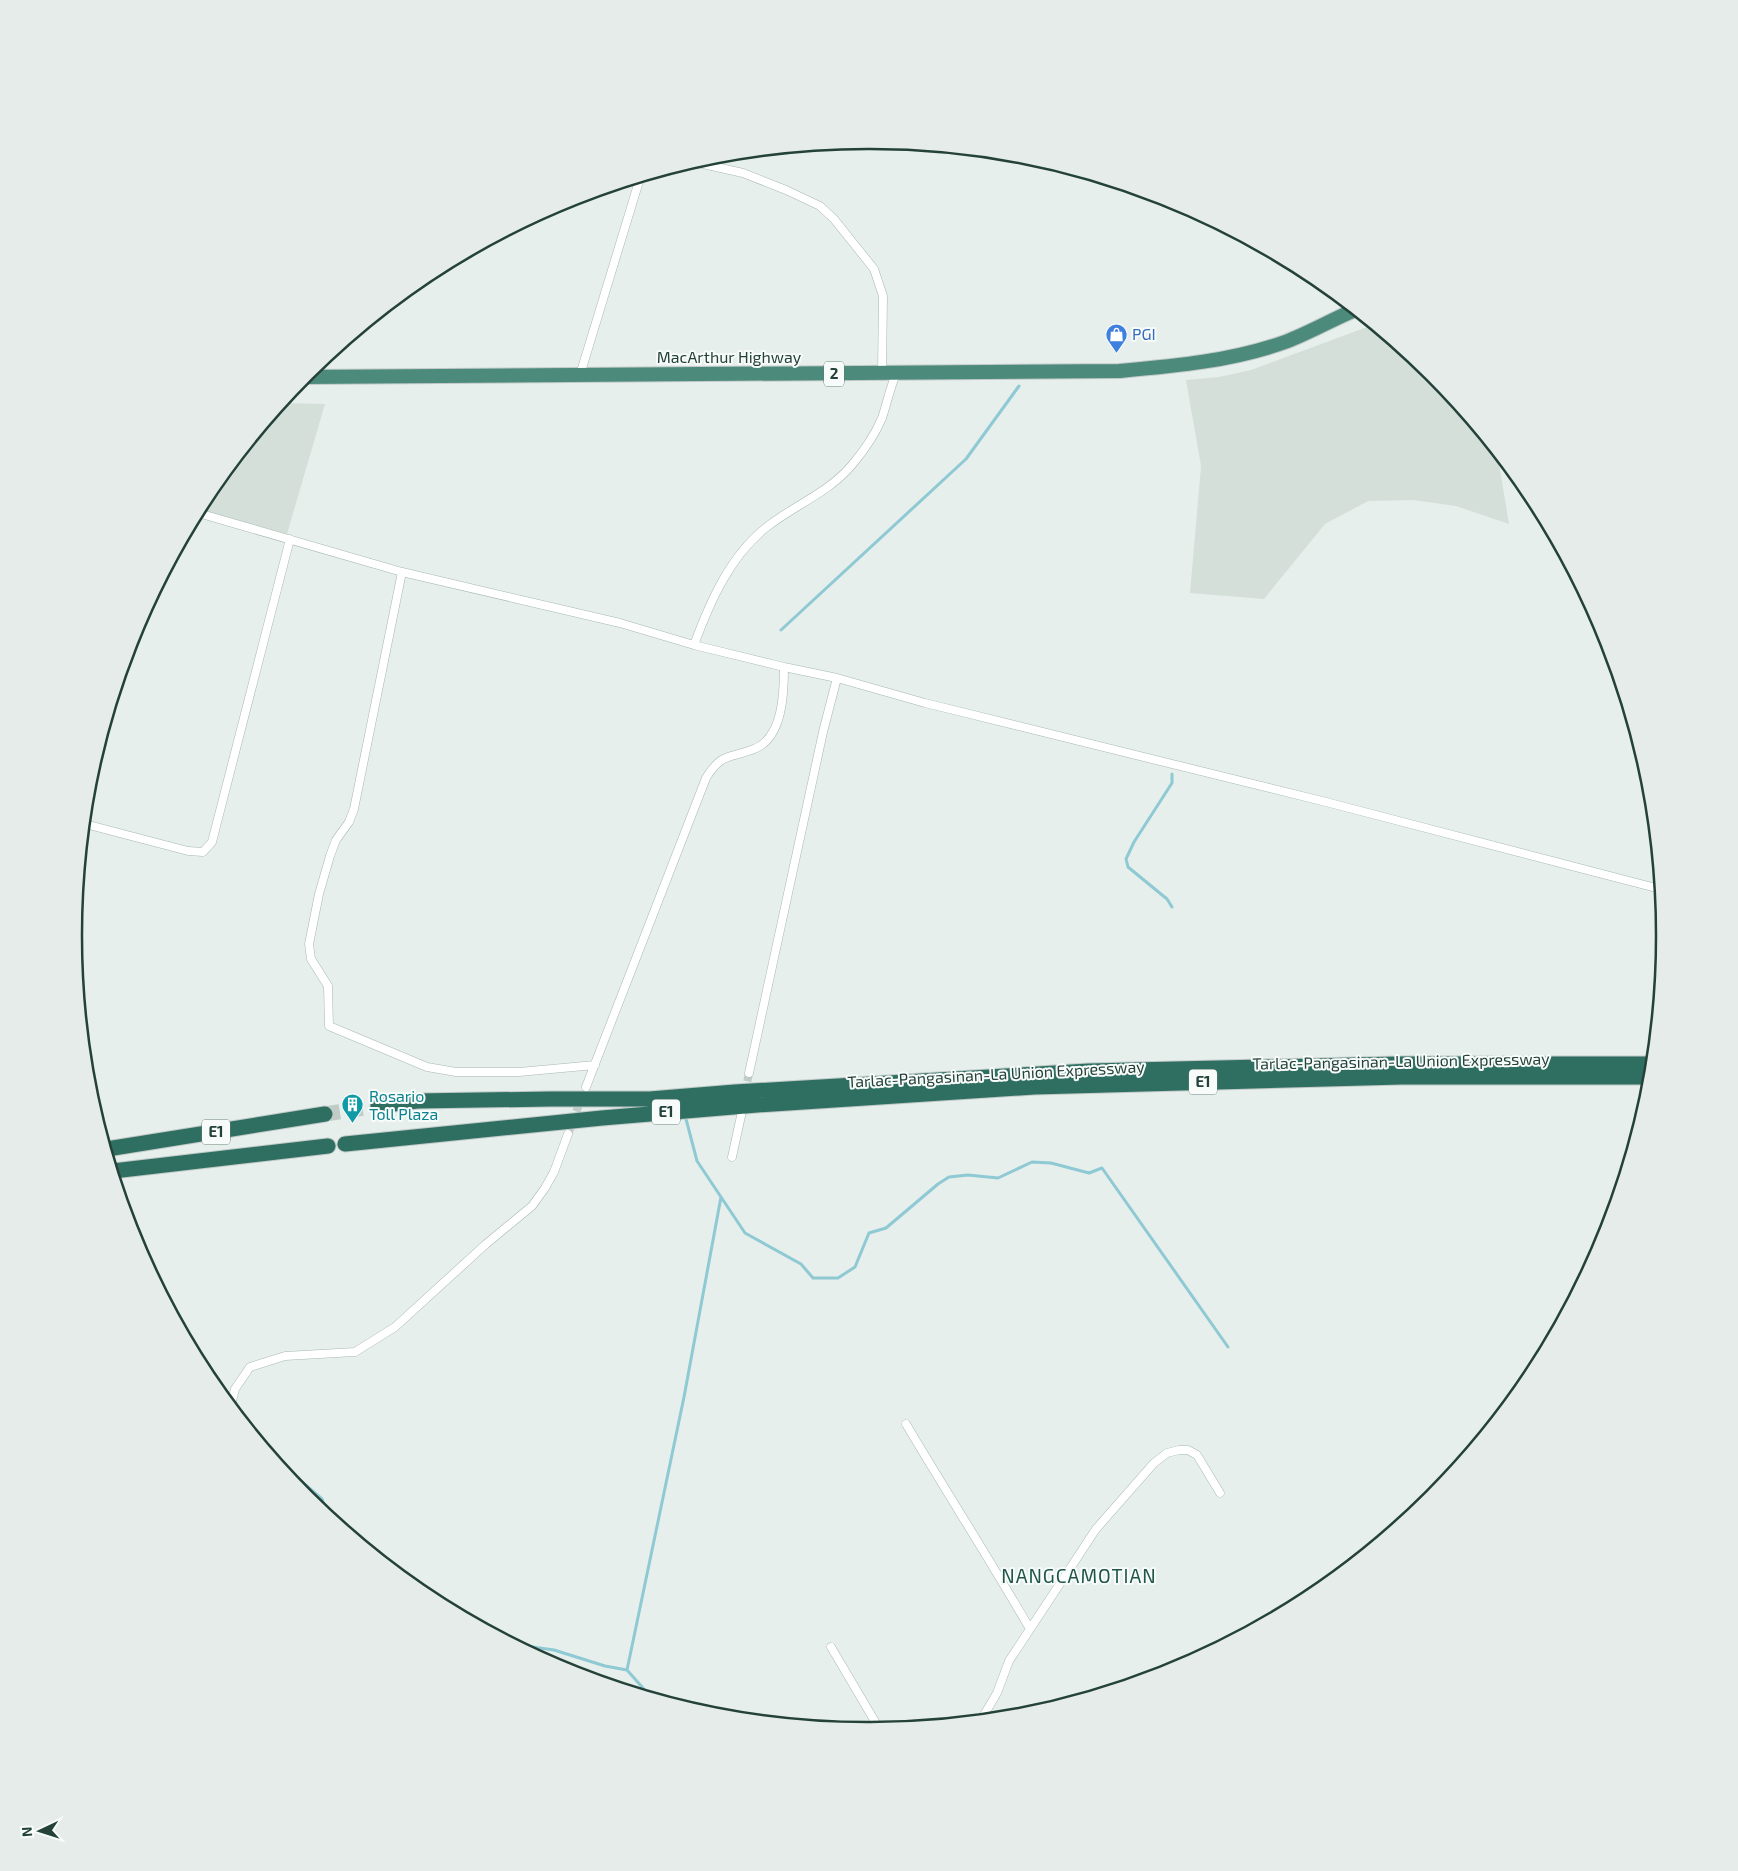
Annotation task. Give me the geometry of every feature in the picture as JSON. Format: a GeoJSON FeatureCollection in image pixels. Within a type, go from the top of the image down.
{"type":"FeatureCollection","features":[{"type":"Feature","properties":{"kind":"highway","name":"MacArthur Highway"},"geometry":{"type":"LineString","coordinates":[[316,376],[1119,372],[1172,367],[1226,358],[1285,342],[1349,313]]}},
{"type":"Feature","properties":{"kind":"highway","name":"Tarlac-Pangasinan-La Union Expressway"},"geometry":{"type":"LineString","coordinates":[[378,1106],[417,1101],[650,1099],[735,1092],[1089,1071],[1398,1064],[1644,1064]]}},
{"type":"Feature","properties":{"kind":"highway","name":"Tarlac-Pangasinan-La Union Expressway"},"geometry":{"type":"LineString","coordinates":[[345,1144],[602,1118],[757,1105],[1034,1087],[1400,1076],[1642,1077]]}},
{"type":"Feature","properties":{"kind":"highway","name":"E1"},"geometry":{"type":"LineString","coordinates":[[112,1148],[325,1114]]}},
{"type":"Feature","properties":{"kind":"highway","name":"E1"},"geometry":{"type":"LineString","coordinates":[[119,1170],[328,1146]]}},
{"type":"Feature","properties":{"kind":"street"},"geometry":{"type":"LineString","coordinates":[[694,645],[706,612],[720,586],[740,555],[752,541],[767,526],[831,485],[852,465],[869,442],[882,418],[889,374],[881,285],[874,269],[834,219],[820,206],[786,190],[744,173],[710,165]]}},
{"type":"Feature","properties":{"kind":"street"},"geometry":{"type":"LineString","coordinates":[[580,375],[638,184]]}},
{"type":"Feature","properties":{"kind":"street"},"geometry":{"type":"LineString","coordinates":[[205,515],[402,572],[620,623],[694,645],[837,678],[925,703],[1326,802],[1654,887]]}},
{"type":"Feature","properties":{"kind":"street"},"geometry":{"type":"LineString","coordinates":[[90,825],[188,851],[203,852],[212,842],[290,539]]}},
{"type":"Feature","properties":{"kind":"street"},"geometry":{"type":"LineString","coordinates":[[402,572],[354,808],[349,822],[336,840],[330,856],[319,894],[309,944],[311,959],[328,986],[329,1026],[420,1064],[446,1071],[519,1072],[595,1064]]}},
{"type":"Feature","properties":{"kind":"street"},"geometry":{"type":"LineString","coordinates":[[586,1087],[706,778],[712,767],[721,759],[755,749],[774,730],[784,696],[784,667]]}},
{"type":"Feature","properties":{"kind":"street"},"geometry":{"type":"LineString","coordinates":[[749,1073],[823,732],[837,678]]}},
{"type":"Feature","properties":{"kind":"street"},"geometry":{"type":"LineString","coordinates":[[732,1157],[741,1116]]}},
{"type":"Feature","properties":{"kind":"street"},"geometry":{"type":"LineString","coordinates":[[233,1398],[236,1389],[250,1367],[285,1356],[355,1352],[395,1327],[466,1262],[532,1206],[554,1172],[568,1134]]}},
{"type":"Feature","properties":{"kind":"street"},"geometry":{"type":"LineString","coordinates":[[906,1424],[984,1550],[1030,1629]]}},
{"type":"Feature","properties":{"kind":"street"},"geometry":{"type":"LineString","coordinates":[[985,1713],[997,1693],[1008,1661],[1096,1529],[1154,1463],[1167,1453],[1188,1450],[1197,1455],[1220,1494]]}},
{"type":"Feature","properties":{"kind":"street"},"geometry":{"type":"LineString","coordinates":[[832,1647],[875,1722]]}},
{"type":"Feature","properties":{"kind":"shaded area"},"geometry":{"type":"Polygon","coordinates":[[[1367,327],[1425,379],[1493,457],[1499,466],[1509,524],[1456,506],[1413,500],[1368,501],[1325,524],[1264,599],[1190,593],[1201,466],[1186,380],[1219,377],[1251,370],[1367,327]]]}},
{"type":"Feature","properties":{"kind":"shaded area"},"geometry":{"type":"Polygon","coordinates":[[[291,403],[325,404],[287,534],[205,516],[245,457],[291,403]]]}},
{"type":"Feature","properties":{"kind":"waterway"},"geometry":{"type":"LineString","coordinates":[[781,630],[966,459],[1019,386]]}},
{"type":"Feature","properties":{"kind":"waterway"},"geometry":{"type":"LineString","coordinates":[[1172,774],[1172,783],[1134,842],[1126,859],[1128,867],[1167,899],[1172,907]]}},
{"type":"Feature","properties":{"kind":"waterway"},"geometry":{"type":"LineString","coordinates":[[686,1119],[697,1161],[745,1233],[801,1264],[813,1278],[838,1278],[855,1267],[869,1233],[886,1228],[949,1177],[968,1175],[998,1178],[1032,1162],[1051,1163],[1089,1173],[1102,1168],[1228,1347]]}},
{"type":"Feature","properties":{"kind":"waterway"},"geometry":{"type":"LineString","coordinates":[[627,1670],[684,1397],[721,1197]]}},
{"type":"Feature","properties":{"kind":"waterway"},"geometry":{"type":"LineString","coordinates":[[310,1489],[323,1501]]}},
{"type":"Feature","properties":{"kind":"waterway"},"geometry":{"type":"LineString","coordinates":[[535,1647],[554,1650],[605,1666],[627,1670],[643,1688]]}},
{"type":"Feature","properties":{"kind":"tunnel"},"geometry":{"type":"LineString","coordinates":[[745,1093],[749,1073]]}},
{"type":"Feature","properties":{"kind":"tunnel"},"geometry":{"type":"LineString","coordinates":[[568,1134],[581,1099]]}},
{"type":"Feature","properties":{"kind":"tunnel"},"geometry":{"type":"LineString","coordinates":[[325,1114],[378,1106]]}},
{"type":"Feature","properties":{"kind":"place","name":"PGI"},"geometry":{"type":"Point","coordinates":[1116,353]}},
{"type":"Feature","properties":{"kind":"place","name":"Rosario Toll Plaza"},"geometry":{"type":"Point","coordinates":[353,1124]}},
{"type":"Feature","properties":{"kind":"district","name":"NANGCAMOTIAN"},"geometry":{"type":"Point","coordinates":[1079,1576]}}]}
